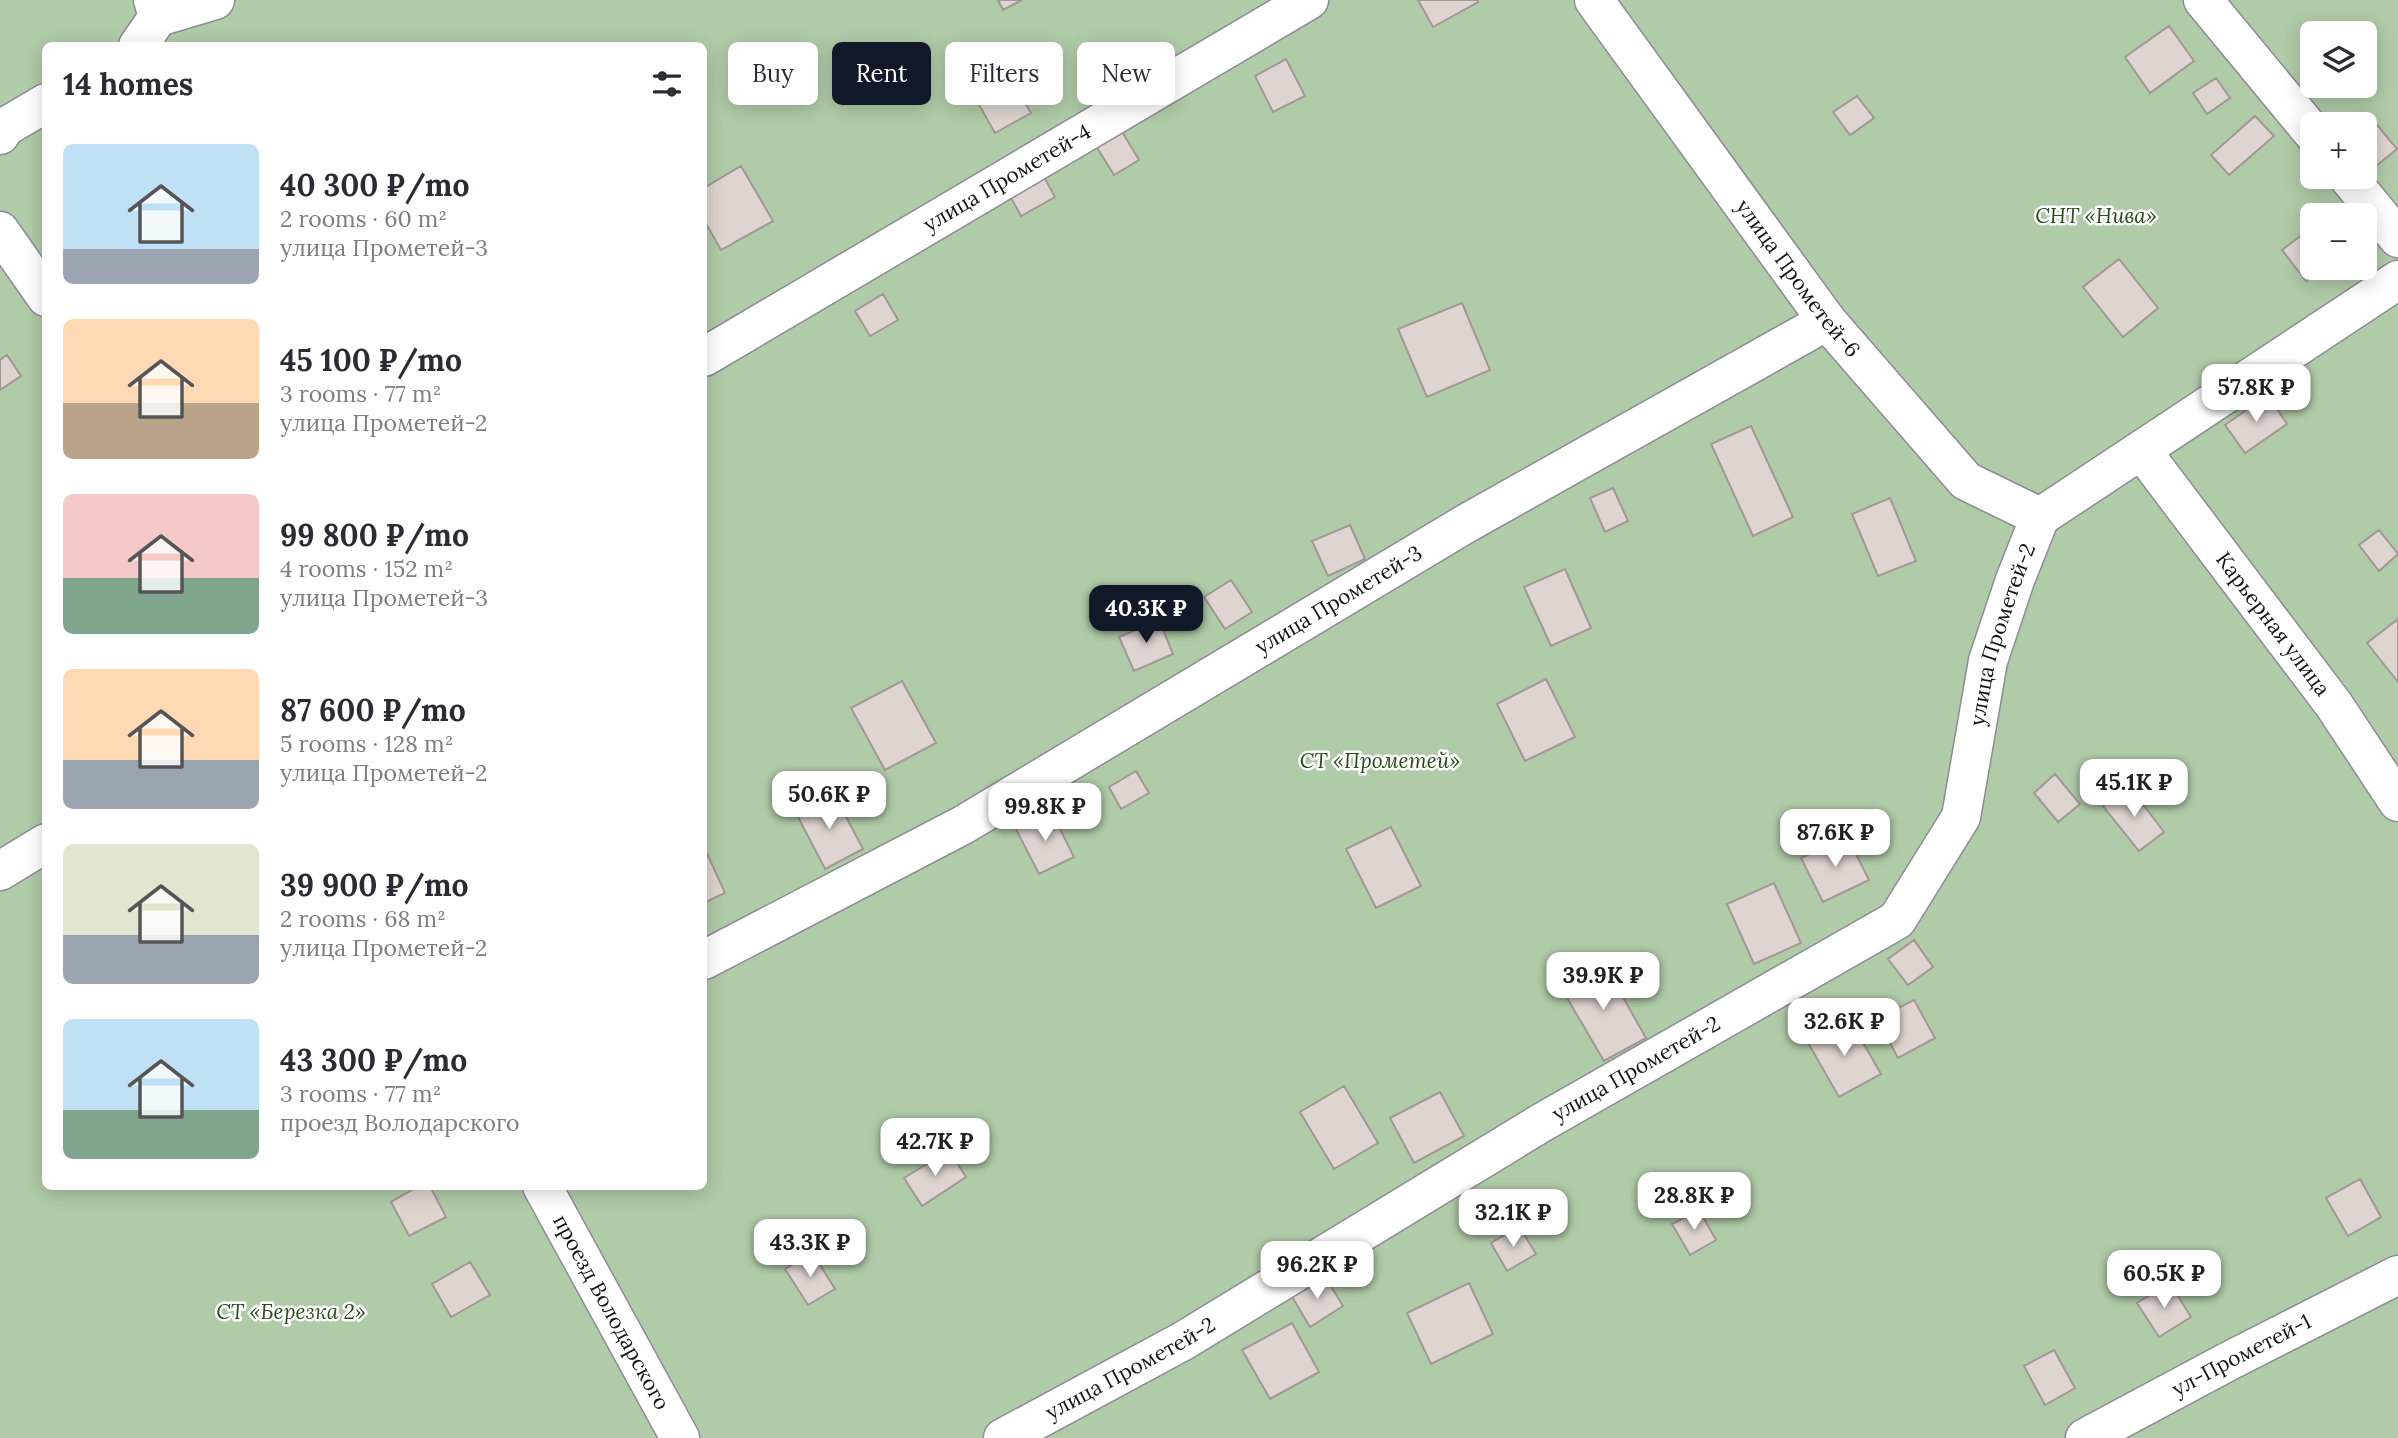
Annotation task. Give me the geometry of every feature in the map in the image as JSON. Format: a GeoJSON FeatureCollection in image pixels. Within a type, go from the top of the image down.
{"type":"FeatureCollection","features":[{"type":"Feature","properties":{"kind":"street"},"geometry":{"type":"LineString","coordinates":[[150,21],[215,0]]}},
{"type":"Feature","properties":{"kind":"street","name":"улица Прометей-4"},"geometry":{"type":"LineString","coordinates":[[707,355],[1309,0]]}},
{"type":"Feature","properties":{"kind":"street","name":"улица Прометей-6"},"geometry":{"type":"LineString","coordinates":[[1594,0],[1827,321],[1966,481],[2040,517]]}},
{"type":"Feature","properties":{"kind":"street"},"geometry":{"type":"LineString","coordinates":[[2203,0],[2300,117]]}},
{"type":"Feature","properties":{"kind":"street"},"geometry":{"type":"LineString","coordinates":[[0,135],[5,127],[42,105]]}},
{"type":"Feature","properties":{"kind":"street"},"geometry":{"type":"LineString","coordinates":[[2358,189],[2398,238]]}},
{"type":"Feature","properties":{"kind":"street"},"geometry":{"type":"LineString","coordinates":[[0,231],[42,291]]}},
{"type":"Feature","properties":{"kind":"street"},"geometry":{"type":"LineString","coordinates":[[2040,517],[2398,281]]}},
{"type":"Feature","properties":{"kind":"street","name":"улица Прометей-3"},"geometry":{"type":"LineString","coordinates":[[707,958],[962,825],[1467,523],[1827,321]]}},
{"type":"Feature","properties":{"kind":"street","name":"Карьерная улица"},"geometry":{"type":"LineString","coordinates":[[2142,451],[2334,705],[2398,802]]}},
{"type":"Feature","properties":{"kind":"street","name":"улица Прометей-2"},"geometry":{"type":"LineString","coordinates":[[1003,1438],[1183,1341],[1541,1123],[1897,920],[1961,817],[1988,661],[2015,580],[2040,517]]}},
{"type":"Feature","properties":{"kind":"street"},"geometry":{"type":"LineString","coordinates":[[0,872],[42,846]]}},
{"type":"Feature","properties":{"kind":"street","name":"проезд Володарского"},"geometry":{"type":"LineString","coordinates":[[544,1190],[680,1438]]}},
{"type":"Feature","properties":{"kind":"street","name":"ул-Прометей-1"},"geometry":{"type":"LineString","coordinates":[[2085,1438],[2398,1275]]}},
{"type":"Feature","properties":{"kind":"green space","name":"СТ «Прометей»"},"geometry":{"type":"Polygon","coordinates":[[[0,0],[2398,0],[2398,1438],[0,1438],[0,889],[42,864],[42,1190],[707,1190],[707,42],[42,42],[42,829],[0,855],[0,0]]]}},
{"type":"Feature","properties":{"kind":"building"},"geometry":{"type":"Polygon","coordinates":[[[998,0],[1022,0],[1003,10],[998,0]]]}},
{"type":"Feature","properties":{"kind":"building"},"geometry":{"type":"Polygon","coordinates":[[[1418,0],[1477,0],[1478,2],[1433,27],[1418,0]]]}},
{"type":"Feature","properties":{"kind":"building"},"geometry":{"type":"Polygon","coordinates":[[[2169,26],[2194,61],[2150,93],[2125,57],[2169,26]]]}},
{"type":"Feature","properties":{"kind":"building"},"geometry":{"type":"Polygon","coordinates":[[[1286,59],[1305,96],[1273,112],[1255,76],[1286,59]]]}},
{"type":"Feature","properties":{"kind":"building"},"geometry":{"type":"Polygon","coordinates":[[[2216,78],[2230,98],[2207,114],[2193,93],[2216,78]]]}},
{"type":"Feature","properties":{"kind":"building"},"geometry":{"type":"Polygon","coordinates":[[[1857,96],[1874,118],[1850,135],[1833,112],[1857,96]]]}},
{"type":"Feature","properties":{"kind":"building"},"geometry":{"type":"Polygon","coordinates":[[[979,105],[1026,105],[1031,113],[995,133],[979,105]]]}},
{"type":"Feature","properties":{"kind":"building"},"geometry":{"type":"Polygon","coordinates":[[[2255,116],[2274,136],[2229,175],[2211,155],[2255,116]]]}},
{"type":"Feature","properties":{"kind":"building"},"geometry":{"type":"Polygon","coordinates":[[[2377,125],[2397,149],[2377,165],[2377,125]]]}},
{"type":"Feature","properties":{"kind":"building"},"geometry":{"type":"Polygon","coordinates":[[[1121,130],[1139,160],[1114,175],[1096,146],[1121,130]]]}},
{"type":"Feature","properties":{"kind":"building"},"geometry":{"type":"Polygon","coordinates":[[[741,166],[773,221],[721,250],[707,225],[707,186],[741,166]]]}},
{"type":"Feature","properties":{"kind":"building"},"geometry":{"type":"Polygon","coordinates":[[[1044,177],[1055,197],[1021,216],[1010,196],[1044,177]]]}},
{"type":"Feature","properties":{"kind":"building"},"geometry":{"type":"Polygon","coordinates":[[[2300,236],[2300,273],[2282,250],[2300,236]]]}},
{"type":"Feature","properties":{"kind":"building"},"geometry":{"type":"Polygon","coordinates":[[[2119,259],[2158,308],[2123,337],[2083,287],[2119,259]]]}},
{"type":"Feature","properties":{"kind":"building"},"geometry":{"type":"Polygon","coordinates":[[[883,294],[898,320],[870,336],[855,311],[883,294]]]}},
{"type":"Feature","properties":{"kind":"building"},"geometry":{"type":"Polygon","coordinates":[[[1462,303],[1490,370],[1427,397],[1398,329],[1462,303]]]}},
{"type":"Feature","properties":{"kind":"building"},"geometry":{"type":"Polygon","coordinates":[[[7,355],[21,376],[0,390],[0,360],[7,355]]]}},
{"type":"Feature","properties":{"kind":"building"},"geometry":{"type":"Polygon","coordinates":[[[2268,395],[2287,424],[2245,453],[2225,425],[2268,395]]]}},
{"type":"Feature","properties":{"kind":"building"},"geometry":{"type":"Polygon","coordinates":[[[1751,426],[1793,517],[1753,536],[1711,444],[1751,426]]]}},
{"type":"Feature","properties":{"kind":"building"},"geometry":{"type":"Polygon","coordinates":[[[1613,488],[1628,521],[1605,532],[1590,498],[1613,488]]]}},
{"type":"Feature","properties":{"kind":"building"},"geometry":{"type":"Polygon","coordinates":[[[1890,498],[1916,561],[1878,576],[1852,514],[1890,498]]]}},
{"type":"Feature","properties":{"kind":"building"},"geometry":{"type":"Polygon","coordinates":[[[1350,525],[1365,559],[1328,576],[1312,541],[1350,525]]]}},
{"type":"Feature","properties":{"kind":"building"},"geometry":{"type":"Polygon","coordinates":[[[2379,530],[2398,554],[2379,571],[2359,545],[2379,530]]]}},
{"type":"Feature","properties":{"kind":"building"},"geometry":{"type":"Polygon","coordinates":[[[1565,569],[1591,628],[1551,646],[1524,587],[1565,569]]]}},
{"type":"Feature","properties":{"kind":"building"},"geometry":{"type":"Polygon","coordinates":[[[1231,580],[1252,612],[1225,629],[1204,597],[1231,580]]]}},
{"type":"Feature","properties":{"kind":"building"},"geometry":{"type":"Polygon","coordinates":[[[2398,619],[2398,682],[2367,643],[2398,619]]]}},
{"type":"Feature","properties":{"kind":"building"},"geometry":{"type":"Polygon","coordinates":[[[1159,620],[1173,654],[1134,671],[1119,637],[1159,620]]]}},
{"type":"Feature","properties":{"kind":"building"},"geometry":{"type":"Polygon","coordinates":[[[1546,679],[1575,737],[1525,761],[1497,704],[1546,679]]]}},
{"type":"Feature","properties":{"kind":"building"},"geometry":{"type":"Polygon","coordinates":[[[902,681],[936,743],[885,770],[851,708],[902,681]]]}},
{"type":"Feature","properties":{"kind":"building"},"geometry":{"type":"Polygon","coordinates":[[[1136,771],[1149,793],[1121,809],[1109,787],[1136,771]]]}},
{"type":"Feature","properties":{"kind":"building"},"geometry":{"type":"Polygon","coordinates":[[[2055,774],[2080,804],[2058,822],[2034,793],[2055,774]]]}},
{"type":"Feature","properties":{"kind":"building"},"geometry":{"type":"Polygon","coordinates":[[[2129,786],[2164,832],[2139,851],[2103,806],[2129,786]]]}},
{"type":"Feature","properties":{"kind":"building"},"geometry":{"type":"Polygon","coordinates":[[[834,794],[863,849],[825,869],[796,813],[834,794]]]}},
{"type":"Feature","properties":{"kind":"building"},"geometry":{"type":"Polygon","coordinates":[[[1051,811],[1074,857],[1039,874],[1016,829],[1051,811]]]}},
{"type":"Feature","properties":{"kind":"building"},"geometry":{"type":"Polygon","coordinates":[[[1391,827],[1421,886],[1376,908],[1346,849],[1391,827]]]}},
{"type":"Feature","properties":{"kind":"building"},"geometry":{"type":"Polygon","coordinates":[[[1847,836],[1869,880],[1823,902],[1801,858],[1847,836]]]}},
{"type":"Feature","properties":{"kind":"building"},"geometry":{"type":"Polygon","coordinates":[[[707,854],[725,893],[707,902],[707,854]]]}},
{"type":"Feature","properties":{"kind":"building"},"geometry":{"type":"Polygon","coordinates":[[[1774,883],[1801,943],[1754,964],[1727,904],[1774,883]]]}},
{"type":"Feature","properties":{"kind":"building"},"geometry":{"type":"Polygon","coordinates":[[[1914,940],[1933,967],[1908,985],[1888,959],[1914,940]]]}},
{"type":"Feature","properties":{"kind":"building"},"geometry":{"type":"Polygon","coordinates":[[[1603,962],[1646,1038],[1604,1061],[1560,986],[1603,962]]]}},
{"type":"Feature","properties":{"kind":"building"},"geometry":{"type":"Polygon","coordinates":[[[1914,1000],[1935,1038],[1898,1058],[1877,1019],[1914,1000]]]}},
{"type":"Feature","properties":{"kind":"building"},"geometry":{"type":"Polygon","coordinates":[[[1849,1018],[1881,1074],[1839,1097],[1807,1041],[1849,1018]]]}},
{"type":"Feature","properties":{"kind":"building"},"geometry":{"type":"Polygon","coordinates":[[[1344,1086],[1378,1143],[1334,1169],[1300,1112],[1344,1086]]]}},
{"type":"Feature","properties":{"kind":"building"},"geometry":{"type":"Polygon","coordinates":[[[1440,1092],[1464,1136],[1414,1163],[1390,1118],[1440,1092]]]}},
{"type":"Feature","properties":{"kind":"building"},"geometry":{"type":"Polygon","coordinates":[[[949,1150],[966,1177],[922,1206],[904,1178],[949,1150]]]}},
{"type":"Feature","properties":{"kind":"building"},"geometry":{"type":"Polygon","coordinates":[[[2360,1179],[2381,1217],[2348,1236],[2326,1198],[2360,1179]]]}},
{"type":"Feature","properties":{"kind":"building"},"geometry":{"type":"Polygon","coordinates":[[[412,1190],[432,1190],[446,1217],[409,1236],[391,1202],[412,1190]]]}},
{"type":"Feature","properties":{"kind":"building"},"geometry":{"type":"Polygon","coordinates":[[[1699,1210],[1716,1240],[1690,1255],[1672,1224],[1699,1210]]]}},
{"type":"Feature","properties":{"kind":"building"},"geometry":{"type":"Polygon","coordinates":[[[1519,1226],[1536,1254],[1507,1271],[1491,1243],[1519,1226]]]}},
{"type":"Feature","properties":{"kind":"building"},"geometry":{"type":"Polygon","coordinates":[[[812,1252],[835,1289],[808,1305],[785,1269],[812,1252]]]}},
{"type":"Feature","properties":{"kind":"building"},"geometry":{"type":"Polygon","coordinates":[[[470,1262],[490,1295],[451,1317],[432,1284],[470,1262]]]}},
{"type":"Feature","properties":{"kind":"building"},"geometry":{"type":"Polygon","coordinates":[[[1324,1275],[1343,1306],[1310,1327],[1291,1295],[1324,1275]]]}},
{"type":"Feature","properties":{"kind":"building"},"geometry":{"type":"Polygon","coordinates":[[[1469,1283],[1493,1334],[1431,1364],[1407,1313],[1469,1283]]]}},
{"type":"Feature","properties":{"kind":"building"},"geometry":{"type":"Polygon","coordinates":[[[2170,1283],[2191,1317],[2159,1337],[2137,1303],[2170,1283]]]}},
{"type":"Feature","properties":{"kind":"building"},"geometry":{"type":"Polygon","coordinates":[[[1292,1323],[1319,1372],[1270,1399],[1242,1350],[1292,1323]]]}},
{"type":"Feature","properties":{"kind":"building"},"geometry":{"type":"Polygon","coordinates":[[[2054,1350],[2075,1388],[2045,1405],[2024,1366],[2054,1350]]]}},
{"type":"Feature","properties":{"kind":"park label","name":"СНТ «Нива»"},"geometry":{"type":"Point","coordinates":[2096,216]}},
{"type":"Feature","properties":{"kind":"park label","name":"СТ «Березка 2»"},"geometry":{"type":"Point","coordinates":[291,1312]}}]}
